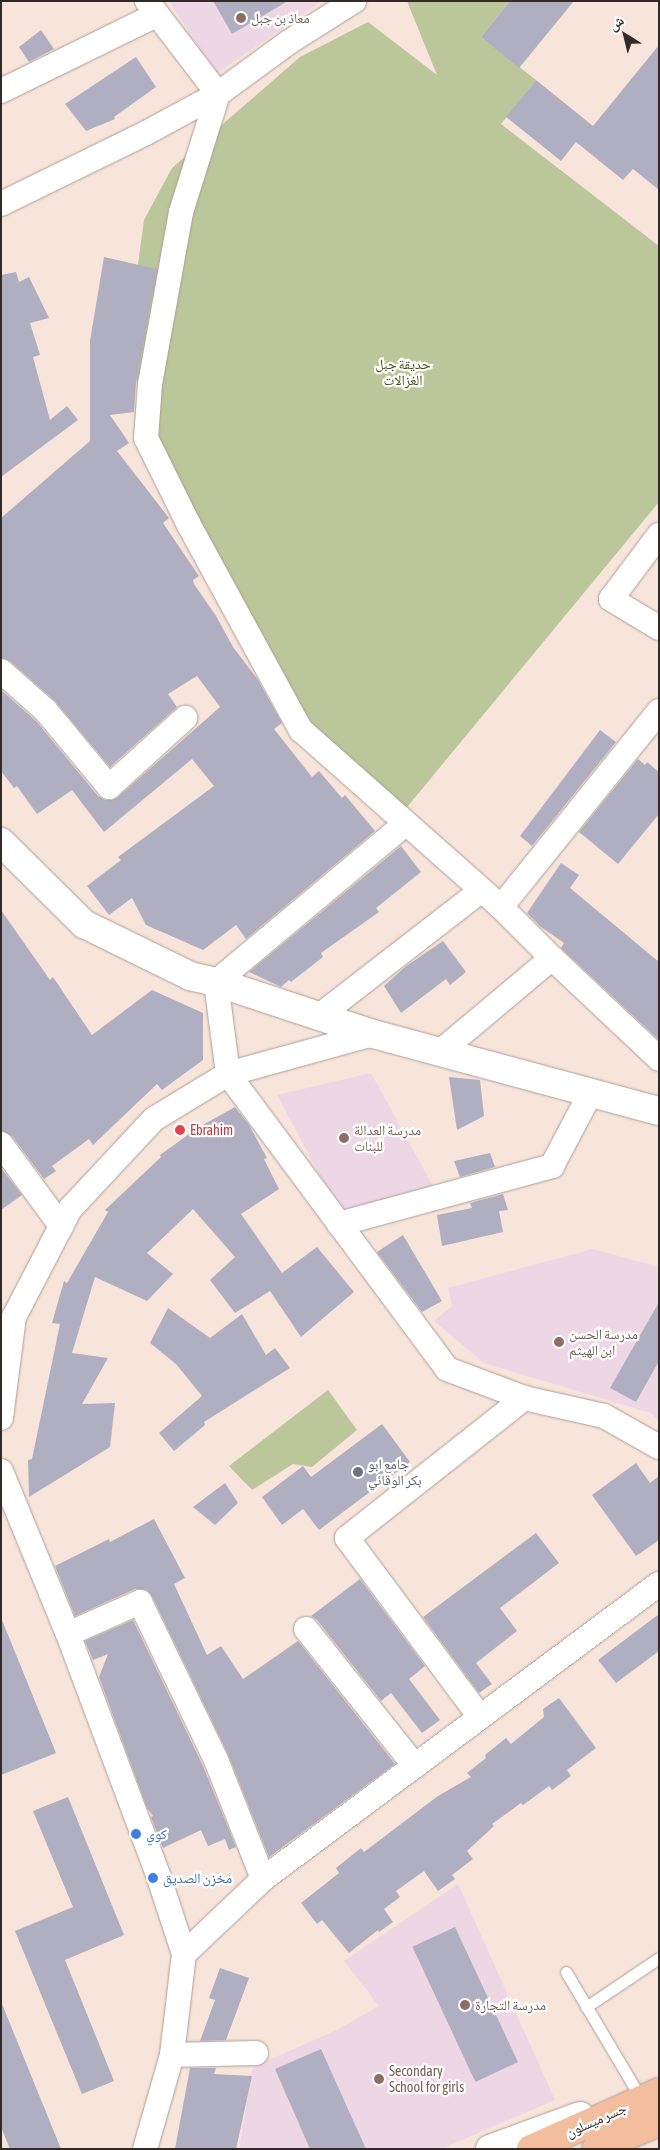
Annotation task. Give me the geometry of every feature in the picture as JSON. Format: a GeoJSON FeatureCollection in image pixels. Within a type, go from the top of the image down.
{"type":"FeatureCollection","features":[{"type":"Feature","properties":{"kind":"main road"},"geometry":{"type":"LineString","coordinates":[[1,842],[84,924],[190,976],[216,982],[373,1034],[659,1110]]}},
{"type":"Feature","properties":{"kind":"main road"},"geometry":{"type":"LineString","coordinates":[[490,2149],[585,2114],[644,2099]]}},
{"type":"Feature","properties":{"kind":"main road","name":"جسر ميسلون"},"geometry":{"type":"LineString","coordinates":[[531,2149],[644,2099]]}},
{"type":"Feature","properties":{"kind":"main road"},"geometry":{"type":"LineString","coordinates":[[614,2149],[655,2124]]}},
{"type":"Feature","properties":{"kind":"main road","name":"جسر ميسلون"},"geometry":{"type":"LineString","coordinates":[[596,2149],[655,2124]]}},
{"type":"Feature","properties":{"kind":"street"},"geometry":{"type":"LineString","coordinates":[[1,204],[146,133],[218,94],[289,42],[354,1]]}},
{"type":"Feature","properties":{"kind":"street"},"geometry":{"type":"LineString","coordinates":[[1,91],[152,8],[218,94]]}},
{"type":"Feature","properties":{"kind":"street"},"geometry":{"type":"LineString","coordinates":[[218,94],[182,212],[150,384],[146,438],[189,524],[301,730],[405,824],[501,906],[552,958],[655,1049]]}},
{"type":"Feature","properties":{"kind":"street"},"geometry":{"type":"LineString","coordinates":[[659,535],[611,599],[659,628]]}},
{"type":"Feature","properties":{"kind":"street"},"geometry":{"type":"LineString","coordinates":[[1,671],[46,711],[109,787],[186,718]]}},
{"type":"Feature","properties":{"kind":"street"},"geometry":{"type":"LineString","coordinates":[[501,906],[659,711]]}},
{"type":"Feature","properties":{"kind":"street"},"geometry":{"type":"LineString","coordinates":[[405,824],[216,982],[228,1074],[447,1369],[524,1398],[604,1416],[659,1447]]}},
{"type":"Feature","properties":{"kind":"street"},"geometry":{"type":"LineString","coordinates":[[318,1016],[482,890]]}},
{"type":"Feature","properties":{"kind":"street"},"geometry":{"type":"LineString","coordinates":[[440,1052],[552,958]]}},
{"type":"Feature","properties":{"kind":"street"},"geometry":{"type":"LineString","coordinates":[[1,1418],[14,1318],[61,1226],[70,1209],[154,1119],[228,1074],[373,1034]]}},
{"type":"Feature","properties":{"kind":"street"},"geometry":{"type":"LineString","coordinates":[[339,1224],[552,1166],[591,1092]]}},
{"type":"Feature","properties":{"kind":"street"},"geometry":{"type":"LineString","coordinates":[[1,1144],[61,1226]]}},
{"type":"Feature","properties":{"kind":"street"},"geometry":{"type":"LineString","coordinates":[[480,1717],[347,1538],[524,1398]]}},
{"type":"Feature","properties":{"kind":"street"},"geometry":{"type":"LineString","coordinates":[[1,1471],[68,1634],[159,1878],[184,1954],[172,2055],[145,2149]]}},
{"type":"Feature","properties":{"kind":"street"},"geometry":{"type":"LineString","coordinates":[[184,1954],[263,1879],[659,1584]]}},
{"type":"Feature","properties":{"kind":"street"},"geometry":{"type":"LineString","coordinates":[[68,1634],[140,1602],[216,1760],[263,1879]]}},
{"type":"Feature","properties":{"kind":"street"},"geometry":{"type":"LineString","coordinates":[[306,1629],[415,1766]]}},
{"type":"Feature","properties":{"kind":"street"},"geometry":{"type":"LineString","coordinates":[[172,2055],[256,2054]]}},
{"type":"Feature","properties":{"kind":"lane"},"geometry":{"type":"LineString","coordinates":[[586,2007],[659,1958]]}},
{"type":"Feature","properties":{"kind":"lane"},"geometry":{"type":"LineString","coordinates":[[566,1972],[644,2099]]}},
{"type":"Feature","properties":{"kind":"shaded area"},"geometry":{"type":"Polygon","coordinates":[[[169,1],[322,1],[216,74],[169,1]]]}},
{"type":"Feature","properties":{"kind":"shaded area"},"geometry":{"type":"Polygon","coordinates":[[[371,1073],[435,1190],[342,1217],[277,1095],[371,1073]]]}},
{"type":"Feature","properties":{"kind":"shaded area","name":"مدرسة الحسن ابن الهيثم"},"geometry":{"type":"Polygon","coordinates":[[[593,1249],[659,1267],[659,1421],[651,1413],[484,1363],[434,1321],[452,1306],[448,1288],[593,1249]]]}},
{"type":"Feature","properties":{"kind":"shaded area"},"geometry":{"type":"Polygon","coordinates":[[[458,1884],[555,2100],[441,2149],[239,2149],[253,2067],[337,2030],[379,2006],[344,1961],[458,1884]]]}},
{"type":"Feature","properties":{"kind":"green space","name":"حديقة جبل الغزالات"},"geometry":{"type":"Polygon","coordinates":[[[407,1],[510,1],[481,37],[536,80],[501,124],[659,246],[659,502],[403,812],[306,726],[157,456],[134,371],[130,325],[144,220],[172,168],[300,57],[368,22],[437,75],[407,1]]]}},
{"type":"Feature","properties":{"kind":"green space"},"geometry":{"type":"Polygon","coordinates":[[[328,1390],[357,1430],[312,1467],[293,1464],[252,1490],[229,1466],[328,1390]]]}},
{"type":"Feature","properties":{"kind":"building","name":"معاذ بن جبل"},"geometry":{"type":"Polygon","coordinates":[[[213,1],[288,1],[232,34],[213,1]]]}},
{"type":"Feature","properties":{"kind":"building"},"geometry":{"type":"Polygon","coordinates":[[[510,1],[574,1],[519,68],[481,37],[510,1]]]}},
{"type":"Feature","properties":{"kind":"building"},"geometry":{"type":"Polygon","coordinates":[[[41,30],[54,49],[29,62],[19,47],[41,30]]]}},
{"type":"Feature","properties":{"kind":"building"},"geometry":{"type":"Polygon","coordinates":[[[659,45],[659,190],[633,169],[623,180],[576,142],[561,161],[506,117],[536,80],[593,126],[659,45]]]}},
{"type":"Feature","properties":{"kind":"building"},"geometry":{"type":"Polygon","coordinates":[[[136,57],[156,87],[114,117],[115,119],[86,131],[65,104],[136,57]]]}},
{"type":"Feature","properties":{"kind":"building"},"geometry":{"type":"Polygon","coordinates":[[[104,257],[157,269],[136,382],[134,412],[110,415],[129,443],[117,451],[169,518],[163,523],[199,576],[193,580],[194,584],[216,616],[233,647],[258,680],[282,723],[274,729],[312,777],[319,771],[342,798],[345,795],[375,831],[246,939],[236,925],[203,950],[146,925],[132,898],[109,915],[87,886],[121,860],[118,857],[214,786],[192,759],[104,832],[72,790],[37,814],[17,786],[14,788],[1,771],[1,690],[36,721],[98,796],[105,800],[112,800],[118,797],[220,707],[197,676],[168,694],[177,707],[110,767],[55,701],[10,661],[1,658],[1,518],[90,441],[90,341],[104,257]]]}},
{"type":"Feature","properties":{"kind":"building"},"geometry":{"type":"Polygon","coordinates":[[[16,272],[19,282],[29,277],[49,318],[30,323],[40,355],[33,357],[50,420],[67,406],[78,420],[1,477],[1,275],[16,272]]]}},
{"type":"Feature","properties":{"kind":"building"},"geometry":{"type":"Polygon","coordinates":[[[600,730],[616,742],[532,846],[520,836],[600,730]]]}},
{"type":"Feature","properties":{"kind":"building"},"geometry":{"type":"Polygon","coordinates":[[[638,759],[645,765],[647,762],[659,772],[659,814],[618,864],[579,832],[638,759]]]}},
{"type":"Feature","properties":{"kind":"building"},"geometry":{"type":"Polygon","coordinates":[[[401,846],[421,872],[376,908],[379,912],[321,953],[323,957],[291,982],[289,980],[281,987],[249,972],[401,846]]]}},
{"type":"Feature","properties":{"kind":"building"},"geometry":{"type":"Polygon","coordinates":[[[561,863],[579,875],[570,888],[659,962],[659,1040],[561,948],[564,943],[541,927],[527,913],[561,863]]]}},
{"type":"Feature","properties":{"kind":"building"},"geometry":{"type":"Polygon","coordinates":[[[1,910],[50,980],[53,977],[92,1035],[152,990],[203,1013],[203,1060],[162,1090],[157,1084],[93,1145],[89,1139],[52,1166],[56,1171],[44,1179],[12,1136],[1,1131],[1,910]]]}},
{"type":"Feature","properties":{"kind":"building"},"geometry":{"type":"Polygon","coordinates":[[[443,941],[466,972],[450,985],[446,979],[401,1013],[384,986],[405,967],[443,941]]]}},
{"type":"Feature","properties":{"kind":"building"},"geometry":{"type":"Polygon","coordinates":[[[449,1077],[480,1080],[484,1116],[457,1130],[449,1077]]]}},
{"type":"Feature","properties":{"kind":"building"},"geometry":{"type":"Polygon","coordinates":[[[235,1107],[249,1125],[267,1158],[264,1159],[279,1189],[241,1214],[282,1273],[317,1247],[354,1292],[301,1337],[270,1291],[235,1313],[210,1280],[235,1257],[193,1209],[147,1253],[173,1274],[147,1301],[95,1277],[72,1353],[108,1358],[82,1404],[115,1403],[110,1447],[29,1497],[28,1460],[32,1459],[60,1324],[52,1323],[64,1281],[67,1283],[108,1212],[105,1210],[161,1157],[160,1155],[199,1127],[235,1107]]]}},
{"type":"Feature","properties":{"kind":"building"},"geometry":{"type":"Polygon","coordinates":[[[490,1153],[495,1167],[460,1177],[454,1161],[490,1153]]]}},
{"type":"Feature","properties":{"kind":"building"},"geometry":{"type":"Polygon","coordinates":[[[1,1168],[22,1195],[1,1210],[1,1168]]]}},
{"type":"Feature","properties":{"kind":"building"},"geometry":{"type":"Polygon","coordinates":[[[503,1194],[508,1210],[499,1211],[503,1232],[442,1246],[437,1215],[472,1208],[470,1203],[503,1194]]]}},
{"type":"Feature","properties":{"kind":"building"},"geometry":{"type":"Polygon","coordinates":[[[403,1235],[442,1301],[422,1312],[377,1252],[403,1235]]]}},
{"type":"Feature","properties":{"kind":"building"},"geometry":{"type":"Polygon","coordinates":[[[659,1302],[659,1361],[636,1402],[610,1388],[659,1302]]]}},
{"type":"Feature","properties":{"kind":"building"},"geometry":{"type":"Polygon","coordinates":[[[168,1308],[210,1338],[242,1314],[266,1355],[275,1348],[290,1368],[204,1422],[205,1425],[174,1451],[159,1433],[202,1396],[176,1364],[150,1343],[168,1308]]]}},
{"type":"Feature","properties":{"kind":"building","name":"جامع ابو بكر الوقائي"},"geometry":{"type":"Polygon","coordinates":[[[382,1424],[410,1462],[319,1530],[303,1509],[282,1525],[262,1497],[303,1466],[311,1477],[382,1424]]]}},
{"type":"Feature","properties":{"kind":"building"},"geometry":{"type":"Polygon","coordinates":[[[636,1463],[650,1483],[659,1476],[659,1540],[636,1556],[592,1495],[636,1463]]]}},
{"type":"Feature","properties":{"kind":"building"},"geometry":{"type":"Polygon","coordinates":[[[225,1483],[238,1503],[215,1525],[193,1507],[225,1483]]]}},
{"type":"Feature","properties":{"kind":"building"},"geometry":{"type":"Polygon","coordinates":[[[154,1519],[185,1578],[174,1584],[207,1655],[221,1646],[243,1679],[298,1641],[395,1764],[269,1857],[228,1754],[152,1596],[147,1590],[135,1589],[75,1616],[55,1566],[109,1539],[110,1542],[154,1519]]]}},
{"type":"Feature","properties":{"kind":"building"},"geometry":{"type":"Polygon","coordinates":[[[536,1533],[559,1563],[500,1608],[517,1631],[476,1663],[492,1684],[479,1693],[423,1617],[536,1533]]]}},
{"type":"Feature","properties":{"kind":"building"},"geometry":{"type":"Polygon","coordinates":[[[360,1579],[425,1666],[409,1679],[440,1720],[422,1733],[391,1693],[381,1701],[317,1620],[311,1616],[360,1579]]]}},
{"type":"Feature","properties":{"kind":"building"},"geometry":{"type":"Polygon","coordinates":[[[659,1614],[659,1651],[616,1683],[598,1660],[659,1614]]]}},
{"type":"Feature","properties":{"kind":"building"},"geometry":{"type":"Polygon","coordinates":[[[133,1620],[203,1766],[236,1847],[229,1850],[225,1839],[208,1846],[201,1830],[163,1848],[151,1817],[153,1816],[147,1808],[99,1677],[108,1654],[93,1660],[85,1641],[133,1620]]]}},
{"type":"Feature","properties":{"kind":"building"},"geometry":{"type":"Polygon","coordinates":[[[1,1621],[56,1753],[1,1775],[1,1621]]]}},
{"type":"Feature","properties":{"kind":"building"},"geometry":{"type":"Polygon","coordinates":[[[559,1698],[596,1748],[567,1770],[571,1776],[552,1790],[549,1786],[523,1805],[521,1803],[492,1824],[494,1826],[467,1851],[473,1859],[452,1875],[455,1879],[438,1891],[424,1871],[396,1891],[400,1897],[384,1909],[393,1922],[379,1932],[378,1930],[349,1953],[322,1920],[317,1924],[301,1903],[339,1873],[336,1868],[361,1848],[364,1852],[438,1796],[471,1777],[467,1773],[486,1758],[485,1755],[506,1738],[511,1744],[544,1717],[543,1709],[559,1698]]]}},
{"type":"Feature","properties":{"kind":"building"},"geometry":{"type":"Polygon","coordinates":[[[68,1797],[124,1935],[65,1960],[114,2081],[82,2094],[15,1931],[73,1907],[33,1811],[68,1797]]]}},
{"type":"Feature","properties":{"kind":"building","name":"مدرسة التجارة"},"geometry":{"type":"Polygon","coordinates":[[[455,1927],[518,2062],[475,2082],[412,1947],[455,1927]]]}},
{"type":"Feature","properties":{"kind":"building"},"geometry":{"type":"Polygon","coordinates":[[[220,1968],[249,1978],[226,2040],[200,2041],[215,2000],[209,1998],[220,1968]]]}},
{"type":"Feature","properties":{"kind":"building"},"geometry":{"type":"Polygon","coordinates":[[[1,2004],[61,2149],[10,2149],[1,2127],[1,2004]]]}},
{"type":"Feature","properties":{"kind":"building"},"geometry":{"type":"Polygon","coordinates":[[[321,2049],[366,2149],[310,2149],[275,2069],[321,2049]]]}},
{"type":"Feature","properties":{"kind":"building"},"geometry":{"type":"Polygon","coordinates":[[[190,2068],[216,2068],[214,2074],[252,2076],[236,2149],[175,2149],[190,2068]]]}},
{"type":"Feature","properties":{"kind":"place","name":"معاذ بن جبل"},"geometry":{"type":"Point","coordinates":[241,18]}},
{"type":"Feature","properties":{"kind":"place","name":"Ebrahim"},"geometry":{"type":"Point","coordinates":[180,1130]}},
{"type":"Feature","properties":{"kind":"place","name":"مدرسة العدالة للبنات"},"geometry":{"type":"Point","coordinates":[344,1138]}},
{"type":"Feature","properties":{"kind":"place","name":"مدرسة الحسن ابن الهيثم"},"geometry":{"type":"Point","coordinates":[559,1342]}},
{"type":"Feature","properties":{"kind":"place","name":"جامع ابو بكر الوقائي"},"geometry":{"type":"Point","coordinates":[358,1472]}},
{"type":"Feature","properties":{"kind":"place","name":"كوي"},"geometry":{"type":"Point","coordinates":[136,1834]}},
{"type":"Feature","properties":{"kind":"place","name":"مخزن الصديق"},"geometry":{"type":"Point","coordinates":[153,1878]}},
{"type":"Feature","properties":{"kind":"place","name":"مدرسة التجارة"},"geometry":{"type":"Point","coordinates":[465,2005]}},
{"type":"Feature","properties":{"kind":"place","name":"Secondary School for girls"},"geometry":{"type":"Point","coordinates":[379,2079]}}]}
